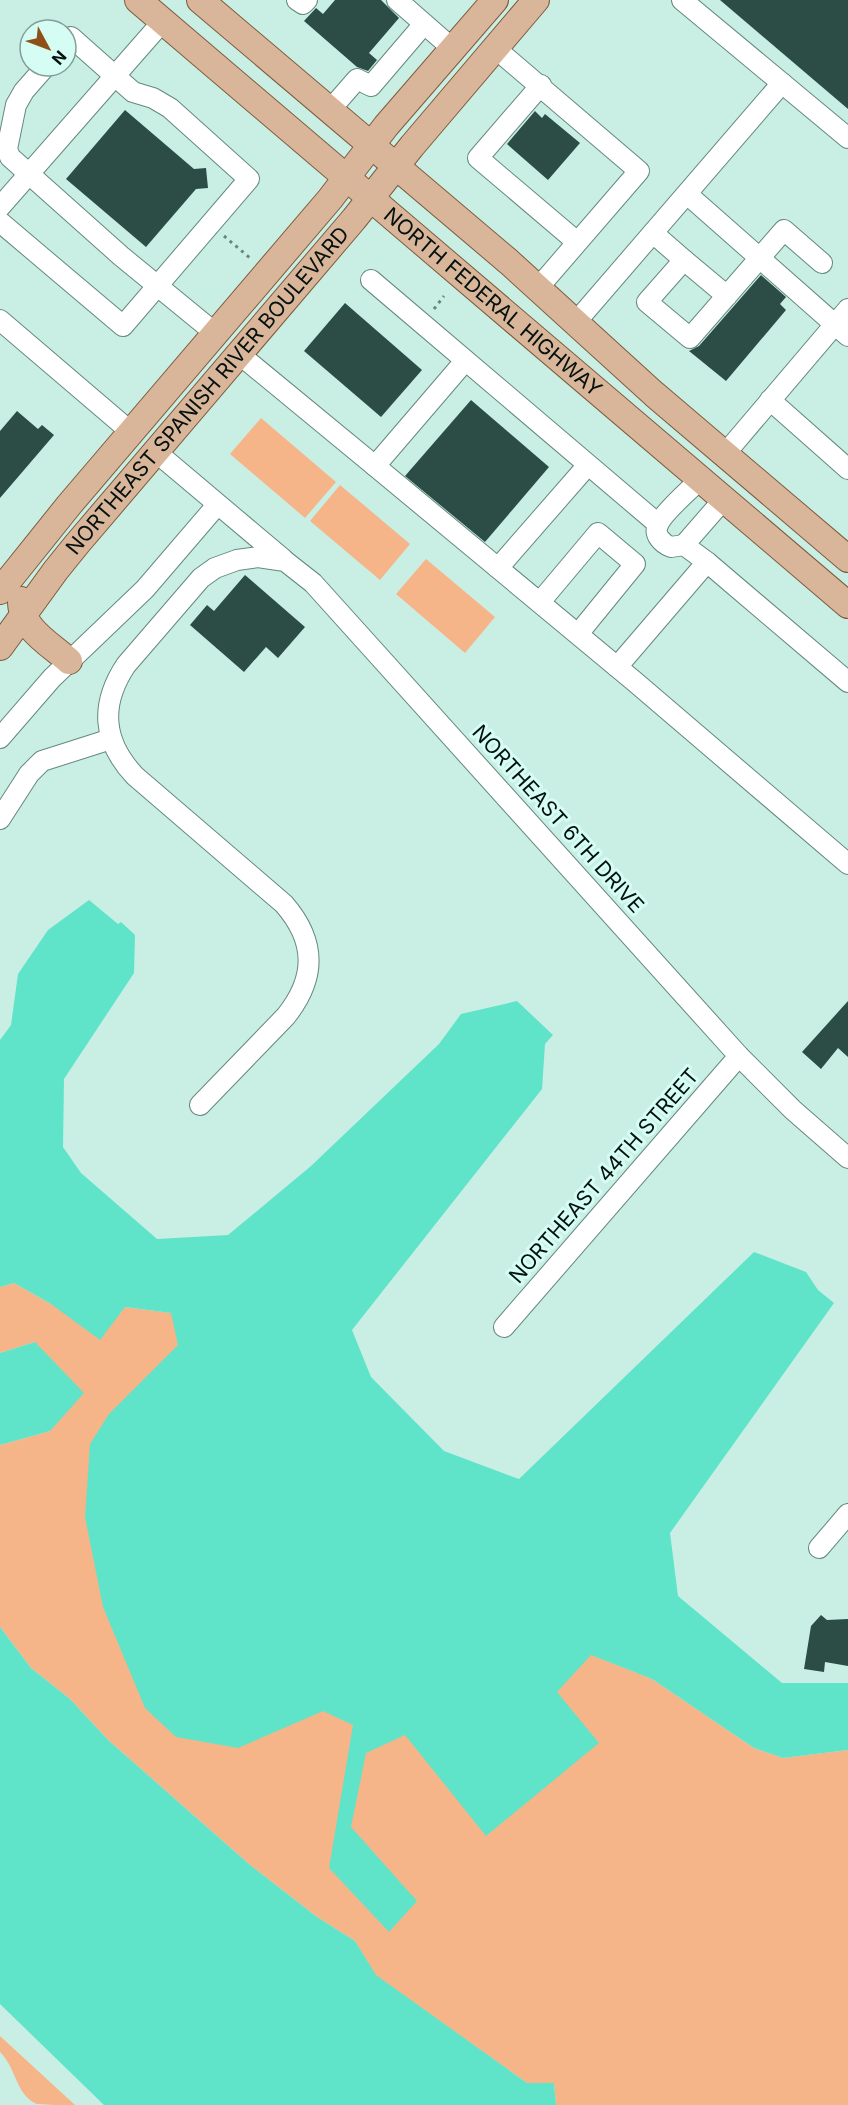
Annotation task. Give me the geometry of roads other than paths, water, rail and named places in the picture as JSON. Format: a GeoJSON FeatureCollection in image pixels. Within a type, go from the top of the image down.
{"type":"FeatureCollection","features":[{"type":"Feature","properties":{"kind":"main road","name":"NORTH FEDERAL HIGHWAY"},"geometry":{"type":"LineString","coordinates":[[138,0],[848,605]]}},
{"type":"Feature","properties":{"kind":"main road","name":"NORTHEAST SPANISH RIVER BOULEVARD"},"geometry":{"type":"LineString","coordinates":[[0,591],[69,505],[495,0]]}},
{"type":"Feature","properties":{"kind":"main road","name":"NORTHEAST SPANISH RIVER BOULEVARD"},"geometry":{"type":"LineString","coordinates":[[0,647],[56,570],[536,0]]}},
{"type":"Feature","properties":{"kind":"main road","name":"NORTH FEDERAL HIGHWAY"},"geometry":{"type":"LineString","coordinates":[[212,4],[330,110],[538,288],[724,455],[848,559]]}},
{"type":"Feature","properties":{"kind":"main road"},"geometry":{"type":"LineString","coordinates":[[654,439],[685,452],[706,457],[724,455]]}},
{"type":"Feature","properties":{"kind":"main road"},"geometry":{"type":"LineString","coordinates":[[701,480],[720,476],[734,477],[771,495]]}},
{"type":"Feature","properties":{"kind":"main road"},"geometry":{"type":"LineString","coordinates":[[0,567],[17,548],[69,505]]}},
{"type":"Feature","properties":{"kind":"main road"},"geometry":{"type":"LineString","coordinates":[[69,505],[23,585],[21,606],[23,615],[33,630],[69,661]]}},
{"type":"Feature","properties":{"kind":"street"},"geometry":{"type":"LineString","coordinates":[[297,0],[303,4],[307,0]]}},
{"type":"Feature","properties":{"kind":"street"},"geometry":{"type":"LineString","coordinates":[[397,0],[453,48]]}},
{"type":"Feature","properties":{"kind":"street"},"geometry":{"type":"LineString","coordinates":[[682,0],[848,138]]}},
{"type":"Feature","properties":{"kind":"street"},"geometry":{"type":"LineString","coordinates":[[0,207],[163,21]]}},
{"type":"Feature","properties":{"kind":"street"},"geometry":{"type":"LineString","coordinates":[[330,110],[357,79],[371,86],[424,24]]}},
{"type":"Feature","properties":{"kind":"street"},"geometry":{"type":"LineString","coordinates":[[0,222],[123,326],[249,179],[170,108],[153,98],[133,92],[78,48]]}},
{"type":"Feature","properties":{"kind":"street"},"geometry":{"type":"LineString","coordinates":[[495,48],[639,171],[538,288]]}},
{"type":"Feature","properties":{"kind":"street"},"geometry":{"type":"LineString","coordinates":[[35,78],[16,105],[7,149],[15,163],[215,333]]}},
{"type":"Feature","properties":{"kind":"street"},"geometry":{"type":"LineString","coordinates":[[576,322],[782,83]]}},
{"type":"Feature","properties":{"kind":"street"},"geometry":{"type":"LineString","coordinates":[[540,85],[478,158],[577,242]]}},
{"type":"Feature","properties":{"kind":"street"},"geometry":{"type":"LineString","coordinates":[[687,194],[842,330]]}},
{"type":"Feature","properties":{"kind":"street"},"geometry":{"type":"LineString","coordinates":[[684,260],[647,302],[690,338],[784,230],[822,263]]}},
{"type":"Feature","properties":{"kind":"street"},"geometry":{"type":"LineString","coordinates":[[653,233],[726,296]]}},
{"type":"Feature","properties":{"kind":"street"},"geometry":{"type":"LineString","coordinates":[[371,280],[658,524]]}},
{"type":"Feature","properties":{"kind":"street"},"geometry":{"type":"LineString","coordinates":[[724,455],[770,400],[842,330],[848,309]]}},
{"type":"Feature","properties":{"kind":"street"},"geometry":{"type":"LineString","coordinates":[[0,320],[131,432]]}},
{"type":"Feature","properties":{"kind":"street"},"geometry":{"type":"LineString","coordinates":[[239,354],[540,602],[848,864]]}},
{"type":"Feature","properties":{"kind":"street"},"geometry":{"type":"LineString","coordinates":[[375,466],[465,362]]}},
{"type":"Feature","properties":{"kind":"street"},"geometry":{"type":"LineString","coordinates":[[770,400],[848,469]]}},
{"type":"Feature","properties":{"kind":"street","name":"NORTHEAST 6TH DRIVE"},"geometry":{"type":"LineString","coordinates":[[156,452],[313,583],[739,1056],[794,1110],[848,1158]]}},
{"type":"Feature","properties":{"kind":"street"},"geometry":{"type":"LineString","coordinates":[[498,568],[587,466]]}},
{"type":"Feature","properties":{"kind":"street"},"geometry":{"type":"LineString","coordinates":[[701,480],[658,524],[658,536],[665,545],[677,547],[684,545],[724,499]]}},
{"type":"Feature","properties":{"kind":"street"},"geometry":{"type":"LineString","coordinates":[[0,738],[69,661],[145,589],[218,505]]}},
{"type":"Feature","properties":{"kind":"street"},"geometry":{"type":"LineString","coordinates":[[540,602],[598,532],[635,564],[578,634]]}},
{"type":"Feature","properties":{"kind":"street"},"geometry":{"type":"LineString","coordinates":[[684,545],[848,682]]}},
{"type":"Feature","properties":{"kind":"street"},"geometry":{"type":"LineString","coordinates":[[200,1104],[297,1002],[307,977],[308,950],[304,933],[296,917],[284,903],[135,776],[124,764],[111,739],[107,714],[116,680],[126,665],[201,578],[215,568],[237,560],[258,557],[285,561]]}},
{"type":"Feature","properties":{"kind":"street"},"geometry":{"type":"LineString","coordinates":[[617,667],[707,562]]}},
{"type":"Feature","properties":{"kind":"street"},"geometry":{"type":"LineString","coordinates":[[0,819],[29,774],[42,761],[111,739]]}},
{"type":"Feature","properties":{"kind":"street","name":"NORTHEAST 44TH STREET"},"geometry":{"type":"LineString","coordinates":[[504,1327],[739,1056]]}},
{"type":"Feature","properties":{"kind":"street"},"geometry":{"type":"LineString","coordinates":[[819,1548],[848,1514]]}}]}
